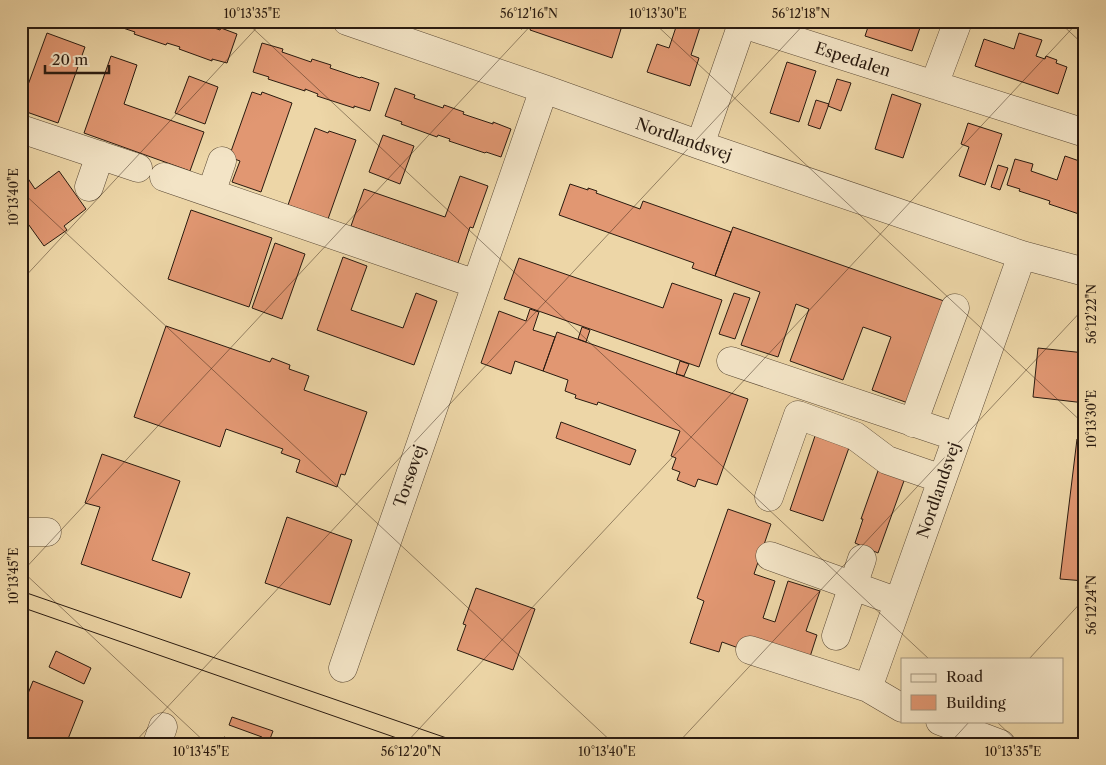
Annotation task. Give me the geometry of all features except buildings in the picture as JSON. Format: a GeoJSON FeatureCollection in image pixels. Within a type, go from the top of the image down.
{"type":"FeatureCollection","features":[{"type":"Feature","properties":{"kind":"street","name":"Nordlandsvej"},"geometry":{"type":"LineString","coordinates":[[347,21],[700,145],[1022,255],[1085,272]]}},
{"type":"Feature","properties":{"kind":"street"},"geometry":{"type":"LineString","coordinates":[[934,85],[958,21]]}},
{"type":"Feature","properties":{"kind":"street","name":"Espedalen"},"geometry":{"type":"LineString","coordinates":[[700,145],[743,22],[1085,133]]}},
{"type":"Feature","properties":{"kind":"street","name":"Torsøvej"},"geometry":{"type":"LineString","coordinates":[[343,668],[544,89]]}},
{"type":"Feature","properties":{"kind":"street"},"geometry":{"type":"LineString","coordinates":[[21,129],[138,168]]}},
{"type":"Feature","properties":{"kind":"street"},"geometry":{"type":"LineString","coordinates":[[89,187],[100,155]]}},
{"type":"Feature","properties":{"kind":"street"},"geometry":{"type":"LineString","coordinates":[[211,193],[222,161]]}},
{"type":"Feature","properties":{"kind":"street"},"geometry":{"type":"LineString","coordinates":[[164,177],[476,284]]}},
{"type":"Feature","properties":{"kind":"street","name":"Nordlandsvej"},"geometry":{"type":"LineString","coordinates":[[868,688],[1022,255]]}},
{"type":"Feature","properties":{"kind":"street"},"geometry":{"type":"LineString","coordinates":[[913,423],[955,308]]}},
{"type":"Feature","properties":{"kind":"street"},"geometry":{"type":"LineString","coordinates":[[731,361],[957,437]]}},
{"type":"Feature","properties":{"kind":"street"},"geometry":{"type":"LineString","coordinates":[[769,497],[798,415],[855,436],[887,460],[942,478]]}},
{"type":"Feature","properties":{"kind":"street"},"geometry":{"type":"LineString","coordinates":[[770,556],[898,602]]}},
{"type":"Feature","properties":{"kind":"street"},"geometry":{"type":"LineString","coordinates":[[836,636],[862,559]]}},
{"type":"Feature","properties":{"kind":"street"},"geometry":{"type":"LineString","coordinates":[[750,650],[868,688],[901,707]]}},
{"type":"Feature","properties":{"kind":"street"},"geometry":{"type":"LineString","coordinates":[[943,722],[1001,744]]}},
{"type":"Feature","properties":{"kind":"tram line"},"geometry":{"type":"LineString","coordinates":[[21,591],[464,744]]}},
{"type":"Feature","properties":{"kind":"tram line"},"geometry":{"type":"LineString","coordinates":[[21,607],[414,744]]}}]}
